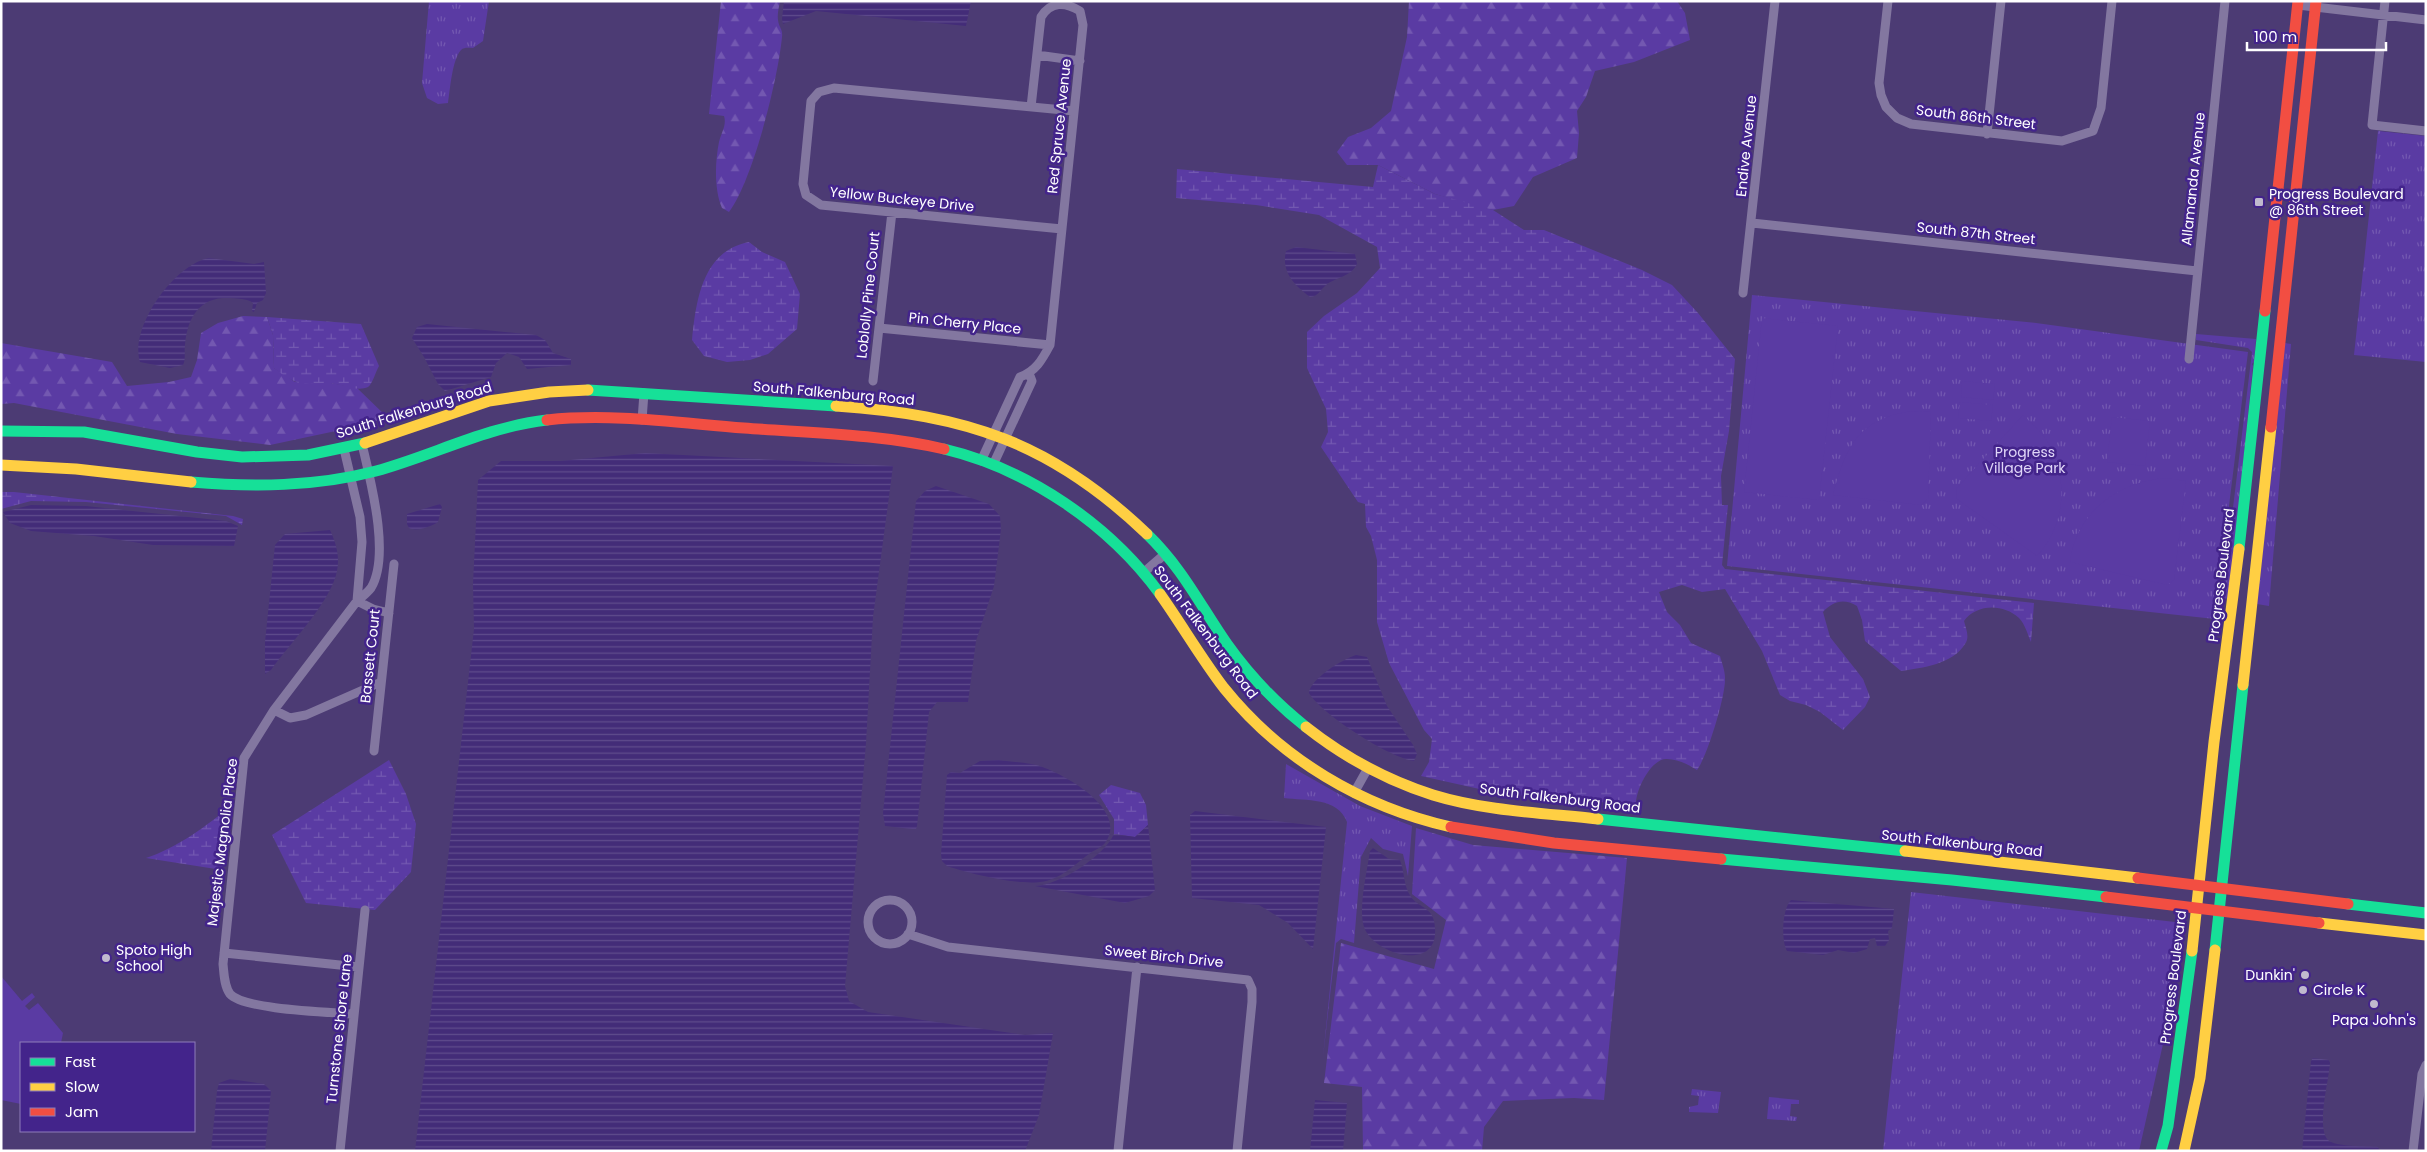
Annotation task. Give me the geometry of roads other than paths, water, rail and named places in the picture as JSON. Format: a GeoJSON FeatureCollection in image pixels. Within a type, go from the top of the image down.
{"type":"FeatureCollection","features":[{"type":"Feature","properties":{"kind":"street","name":"Endive Avenue"},"geometry":{"type":"LineString","coordinates":[[1743,293],[1775,1]]}},
{"type":"Feature","properties":{"kind":"street","name":"South 86th Street"},"geometry":{"type":"LineString","coordinates":[[1888,1],[1879,83],[1881,96],[1886,107],[1897,118],[1926,128],[2062,141],[2093,131],[2101,108],[2112,1]]}},
{"type":"Feature","properties":{"kind":"street"},"geometry":{"type":"LineString","coordinates":[[1987,134],[2001,1]]}},
{"type":"Feature","properties":{"kind":"street","name":"Allamanda Avenue"},"geometry":{"type":"LineString","coordinates":[[2189,359],[2225,1]]}},
{"type":"Feature","properties":{"kind":"street"},"geometry":{"type":"LineString","coordinates":[[2384,1],[2372,125],[2426,130]]}},
{"type":"Feature","properties":{"kind":"street","name":"Red Spruce Avenue"},"geometry":{"type":"LineString","coordinates":[[981,461],[1020,377],[1029,373],[1042,362],[1050,345],[1083,25],[1080,11],[1070,5],[1056,3],[1045,10],[1041,17],[1031,107]]}},
{"type":"Feature","properties":{"kind":"street"},"geometry":{"type":"LineString","coordinates":[[2298,3],[2426,20]]}},
{"type":"Feature","properties":{"kind":"street","name":"Progress Boulevard"},"geometry":{"type":"LineString","coordinates":[[2161,1151],[2168,1126],[2176,1075],[2214,742],[2231,623],[2298,3]]}},
{"type":"Feature","properties":{"kind":"street"},"geometry":{"type":"LineString","coordinates":[[2184,1151],[2200,1078],[2316,4]]}},
{"type":"Feature","properties":{"kind":"street"},"geometry":{"type":"LineString","coordinates":[[1036,55],[1080,61]]}},
{"type":"Feature","properties":{"kind":"street","name":"Yellow Buckeye Drive"},"geometry":{"type":"LineString","coordinates":[[1062,229],[821,205],[806,195],[802,184],[811,101],[819,92],[834,88],[1074,111]]}},
{"type":"Feature","properties":{"kind":"street","name":"Loblolly Pine Court"},"geometry":{"type":"LineString","coordinates":[[872,381],[892,212]]}},
{"type":"Feature","properties":{"kind":"street","name":"South 87th Street"},"geometry":{"type":"LineString","coordinates":[[1752,223],[2197,271]]}},
{"type":"Feature","properties":{"kind":"street"},"geometry":{"type":"LineString","coordinates":[[2273,239],[2292,240]]}},
{"type":"Feature","properties":{"kind":"street","name":"Pin Cherry Place"},"geometry":{"type":"LineString","coordinates":[[878,328],[1050,345]]}},
{"type":"Feature","properties":{"kind":"street"},"geometry":{"type":"LineString","coordinates":[[2262,511],[2257,486],[2268,380],[2259,365],[2268,363],[2275,352],[2280,336]]}},
{"type":"Feature","properties":{"kind":"street"},"geometry":{"type":"LineString","coordinates":[[993,465],[1032,381],[1029,373]]}},
{"type":"Feature","properties":{"kind":"street","name":"South Falkenburg Road"},"geometry":{"type":"LineString","coordinates":[[1,431],[38,429],[84,432],[227,456],[264,458],[344,449],[487,401],[538,392],[596,390],[891,410],[965,424],[1005,439],[1058,464],[1120,509],[1165,554],[1192,587],[1233,652],[1278,702],[1333,746],[1368,768],[1432,794],[1498,808],[2199,884],[2426,913]]}},
{"type":"Feature","properties":{"kind":"street"},"geometry":{"type":"LineString","coordinates":[[642,420],[644,392]]}},
{"type":"Feature","properties":{"kind":"street"},"geometry":{"type":"LineString","coordinates":[[1012,392],[1024,397]]}},
{"type":"Feature","properties":{"kind":"street","name":"South Falkenburg Road"},"geometry":{"type":"LineString","coordinates":[[1,466],[72,468],[254,486],[297,484],[350,477],[394,466],[480,433],[520,424],[551,420],[642,420],[881,438],[948,450],[993,465],[1038,487],[1098,528],[1143,573],[1235,700],[1284,748],[1324,776],[1354,793],[1442,827],[1498,836],[1890,874],[2196,907],[2426,935]]}},
{"type":"Feature","properties":{"kind":"street","name":"Majestic Magnolia Place"},"geometry":{"type":"LineString","coordinates":[[354,1014],[274,1007],[241,1001],[230,994],[225,981],[224,953],[244,758],[274,710],[357,601],[371,588],[376,572],[379,542],[378,520],[362,444]]}},
{"type":"Feature","properties":{"kind":"street"},"geometry":{"type":"LineString","coordinates":[[344,449],[360,516],[362,542],[357,601],[373,609],[389,613]]}},
{"type":"Feature","properties":{"kind":"street"},"geometry":{"type":"LineString","coordinates":[[362,542],[379,542]]}},
{"type":"Feature","properties":{"kind":"street"},"geometry":{"type":"LineString","coordinates":[[1143,573],[1165,554]]}},
{"type":"Feature","properties":{"kind":"street","name":"Bassett Court"},"geometry":{"type":"LineString","coordinates":[[374,751],[394,564]]}},
{"type":"Feature","properties":{"kind":"street"},"geometry":{"type":"LineString","coordinates":[[274,710],[290,718],[306,715],[382,682]]}},
{"type":"Feature","properties":{"kind":"street"},"geometry":{"type":"LineString","coordinates":[[1354,793],[1368,768]]}},
{"type":"Feature","properties":{"kind":"street"},"geometry":{"type":"LineString","coordinates":[[888,900],[902,904],[907,908],[912,921],[908,934],[903,940],[889,944],[875,938],[868,925],[871,910],[888,900]]}},
{"type":"Feature","properties":{"kind":"street","name":"Turnstone Shore Lane"},"geometry":{"type":"LineString","coordinates":[[340,1151],[365,910]]}},
{"type":"Feature","properties":{"kind":"street","name":"Sweet Birch Drive"},"geometry":{"type":"LineString","coordinates":[[908,934],[948,947],[1248,980],[1252,988],[1252,1002],[1237,1151]]}},
{"type":"Feature","properties":{"kind":"street"},"geometry":{"type":"LineString","coordinates":[[224,953],[359,967]]}},
{"type":"Feature","properties":{"kind":"street"},"geometry":{"type":"LineString","coordinates":[[1118,1151],[1137,967]]}},
{"type":"Feature","properties":{"kind":"street"},"geometry":{"type":"LineString","coordinates":[[2413,1151],[2422,1074],[2426,1066]]}},
{"type":"Feature","properties":{"kind":"place","name":"Progress Boulevard @ 86th Street"},"geometry":{"type":"Point","coordinates":[2259,202]}},
{"type":"Feature","properties":{"kind":"place","name":"Spoto High School"},"geometry":{"type":"Point","coordinates":[106,958]}},
{"type":"Feature","properties":{"kind":"place","name":"Dunkin'"},"geometry":{"type":"Point","coordinates":[2305,975]}},
{"type":"Feature","properties":{"kind":"place","name":"Circle K"},"geometry":{"type":"Point","coordinates":[2303,990]}},
{"type":"Feature","properties":{"kind":"place","name":"Papa John's"},"geometry":{"type":"Point","coordinates":[2374,1004]}},
{"type":"Feature","properties":{"kind":"park label","name":"Progress Village Park"},"geometry":{"type":"Point","coordinates":[2025,460]}}]}
